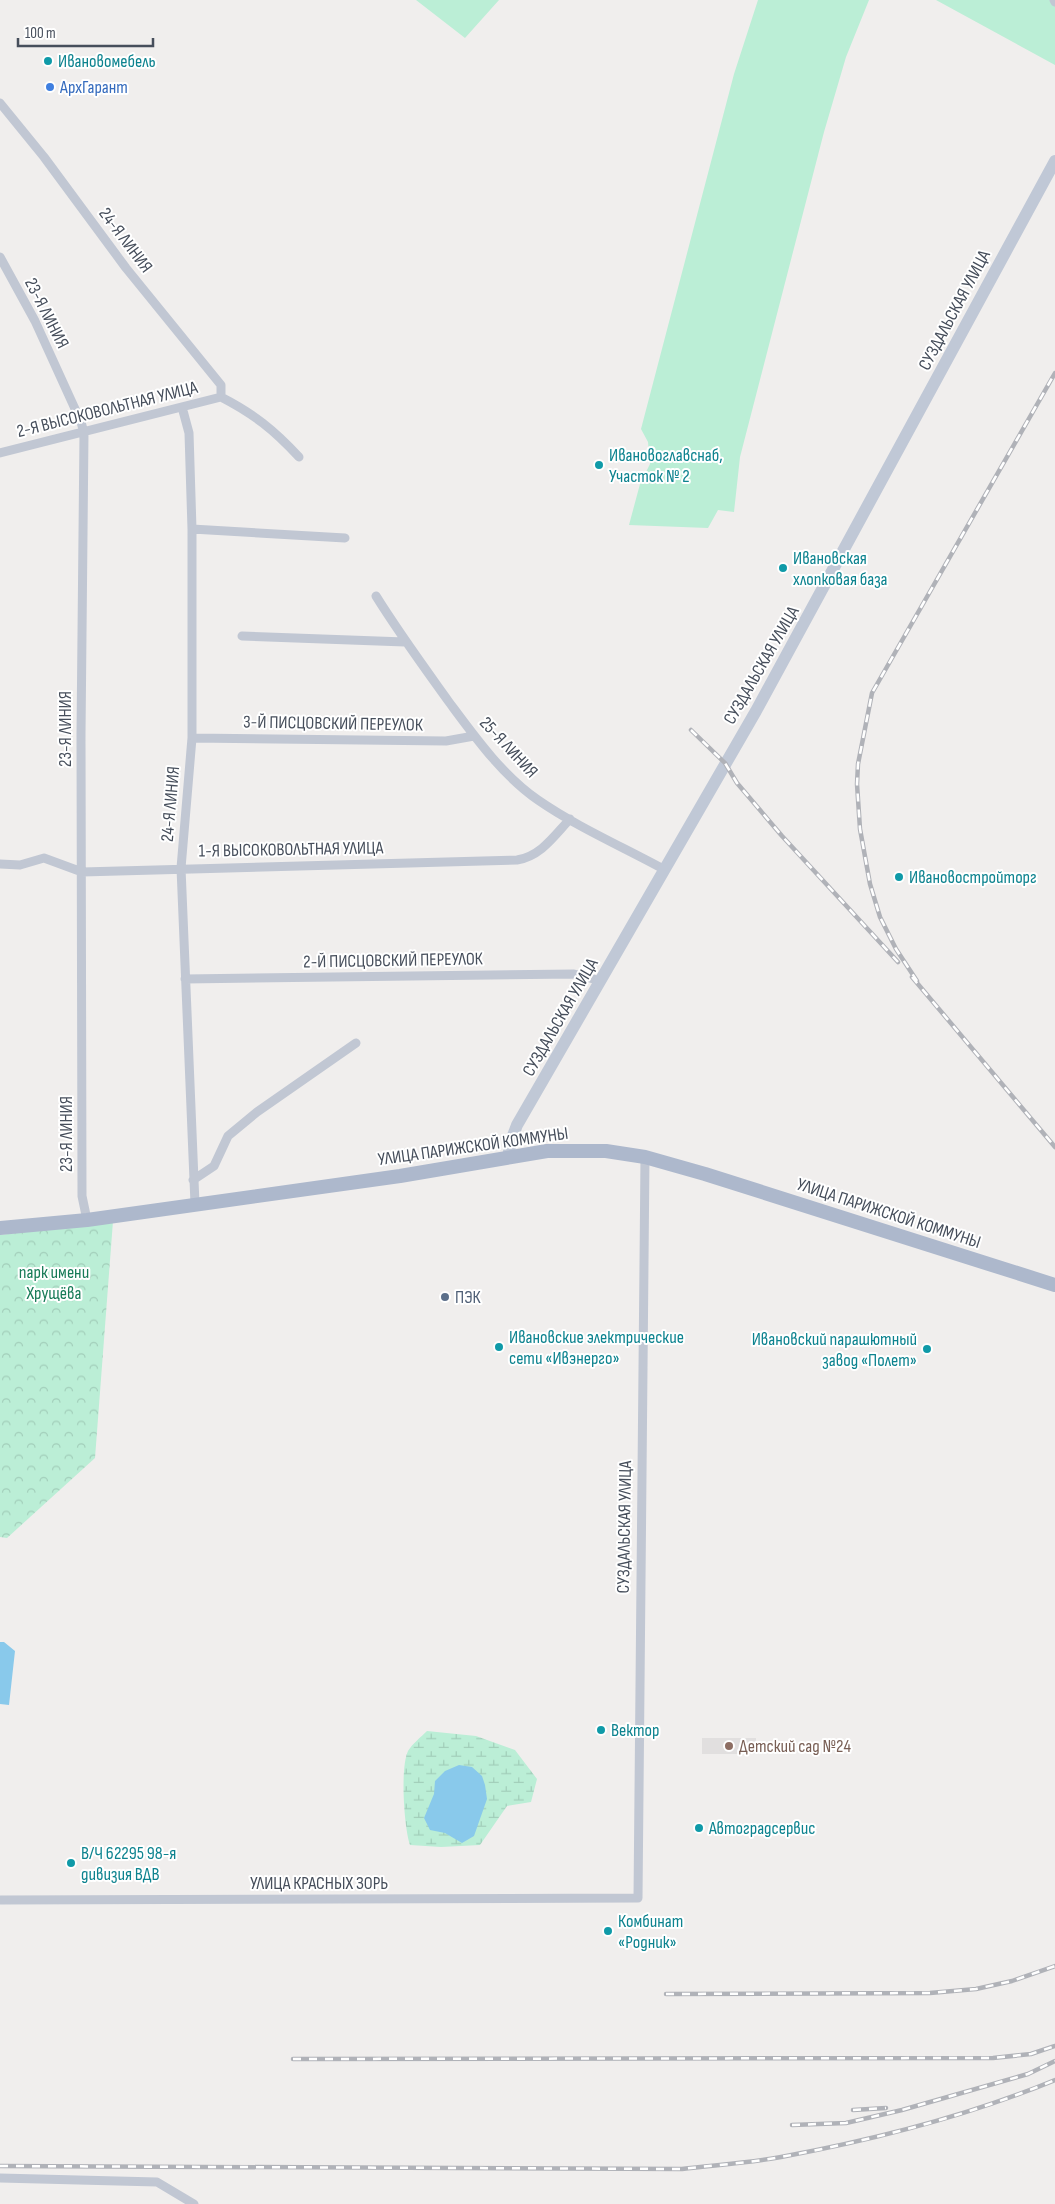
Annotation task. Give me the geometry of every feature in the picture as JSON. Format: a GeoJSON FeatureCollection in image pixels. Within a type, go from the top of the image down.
{"type":"FeatureCollection","features":[{"type":"Feature","properties":{"kind":"main road","name":"СУЗДАЛЬСКАЯ УЛИЦА"},"geometry":{"type":"LineString","coordinates":[[508,1157],[511,1140],[517,1125],[665,870],[829,580],[1055,161]]}},
{"type":"Feature","properties":{"kind":"main road","name":"УЛИЦА ПАРИЖСКОЙ КОММУНЫ"},"geometry":{"type":"LineString","coordinates":[[0,1228],[87,1220],[400,1176],[508,1157],[574,1149],[606,1151],[645,1157],[706,1174],[1055,1285]]}},
{"type":"Feature","properties":{"kind":"street","name":"24-Я ЛИНИЯ"},"geometry":{"type":"LineString","coordinates":[[0,103],[44,156],[126,268],[221,386],[221,397]]}},
{"type":"Feature","properties":{"kind":"street","name":"23-Я ЛИНИЯ"},"geometry":{"type":"LineString","coordinates":[[0,257],[35,321],[81,422],[84,433],[81,735],[82,1196],[87,1220]]}},
{"type":"Feature","properties":{"kind":"street","name":"2-Я ВЫСОКОВОЛЬТНАЯ УЛИЦА"},"geometry":{"type":"LineString","coordinates":[[0,452],[84,433],[221,397]]}},
{"type":"Feature","properties":{"kind":"street"},"geometry":{"type":"LineString","coordinates":[[221,397],[249,412],[275,431],[299,457]]}},
{"type":"Feature","properties":{"kind":"street","name":"24-Я ЛИНИЯ"},"geometry":{"type":"LineString","coordinates":[[182,407],[189,433],[192,529],[192,738],[181,868],[195,1204]]}},
{"type":"Feature","properties":{"kind":"street"},"geometry":{"type":"LineString","coordinates":[[192,529],[345,538]]}},
{"type":"Feature","properties":{"kind":"street","name":"25-Я ЛИНИЯ"},"geometry":{"type":"LineString","coordinates":[[376,596],[405,642],[474,736],[513,779],[537,799],[570,819],[665,870]]}},
{"type":"Feature","properties":{"kind":"street"},"geometry":{"type":"LineString","coordinates":[[242,636],[405,642]]}},
{"type":"Feature","properties":{"kind":"street","name":"3-Й ПИСЦОВСКИЙ ПЕРЕУЛОК"},"geometry":{"type":"LineString","coordinates":[[192,738],[446,741],[474,736]]}},
{"type":"Feature","properties":{"kind":"street","name":"1-Я ВЫСОКОВОЛЬТНАЯ УЛИЦА"},"geometry":{"type":"LineString","coordinates":[[0,864],[20,865],[44,858],[82,872],[517,860],[530,858],[542,849],[570,819]]}},
{"type":"Feature","properties":{"kind":"street","name":"2-Й ПИСЦОВСКИЙ ПЕРЕУЛОК"},"geometry":{"type":"LineString","coordinates":[[185,980],[574,974],[601,981]]}},
{"type":"Feature","properties":{"kind":"street"},"geometry":{"type":"LineString","coordinates":[[193,1180],[214,1166],[228,1136],[257,1112],[356,1043]]}},
{"type":"Feature","properties":{"kind":"street","name":"СУЗДАЛЬСКАЯ УЛИЦА"},"geometry":{"type":"LineString","coordinates":[[638,1898],[645,1157]]}},
{"type":"Feature","properties":{"kind":"street","name":"УЛИЦА КРАСНЫХ ЗОРЬ"},"geometry":{"type":"LineString","coordinates":[[0,1900],[638,1898]]}},
{"type":"Feature","properties":{"kind":"street"},"geometry":{"type":"LineString","coordinates":[[0,2178],[156,2182],[194,2204]]}},
{"type":"Feature","properties":{"kind":"shaded area","name":"Детский сад №24"},"geometry":{"type":"Polygon","coordinates":[[[702,1738],[756,1738],[756,1754],[702,1754],[702,1738]]]}},
{"type":"Feature","properties":{"kind":"green space"},"geometry":{"type":"Polygon","coordinates":[[[416,0],[499,0],[465,38],[416,0]]]}},
{"type":"Feature","properties":{"kind":"green space"},"geometry":{"type":"Polygon","coordinates":[[[758,0],[869,0],[846,57],[824,132],[740,457],[734,512],[718,510],[708,528],[629,525],[640,484],[650,464],[648,442],[641,429],[734,74],[758,0]]]}},
{"type":"Feature","properties":{"kind":"green space"},"geometry":{"type":"Polygon","coordinates":[[[936,0],[1052,0],[1055,5],[1055,65],[936,0]]]}},
{"type":"Feature","properties":{"kind":"green space","name":"парк имени Хрущёва"},"geometry":{"type":"Polygon","coordinates":[[[113,1221],[95,1458],[7,1538],[0,1537],[0,1235],[113,1221]]]}},
{"type":"Feature","properties":{"kind":"green space"},"geometry":{"type":"Polygon","coordinates":[[[427,1731],[476,1736],[515,1750],[537,1779],[531,1802],[507,1806],[480,1845],[441,1847],[410,1845],[406,1825],[404,1770],[408,1751],[427,1731]]]}},
{"type":"Feature","properties":{"kind":"water"},"geometry":{"type":"Polygon","coordinates":[[[0,1642],[4,1642],[15,1651],[9,1705],[0,1704],[0,1642]]]}},
{"type":"Feature","properties":{"kind":"water"},"geometry":{"type":"Polygon","coordinates":[[[459,1765],[472,1767],[482,1776],[487,1799],[474,1836],[462,1843],[445,1833],[430,1830],[424,1818],[434,1794],[435,1781],[445,1771],[459,1765]]]}},
{"type":"Feature","properties":{"kind":"railway"},"geometry":{"type":"LineString","coordinates":[[917,981],[896,949],[880,917],[870,884],[860,829],[857,784],[858,764],[872,693],[1055,373]]}},
{"type":"Feature","properties":{"kind":"railway"},"geometry":{"type":"LineString","coordinates":[[691,730],[725,763],[737,783],[782,836],[898,962]]}},
{"type":"Feature","properties":{"kind":"railway"},"geometry":{"type":"LineString","coordinates":[[912,977],[1055,1147]]}},
{"type":"Feature","properties":{"kind":"railway"},"geometry":{"type":"LineString","coordinates":[[666,1994],[930,1993],[976,1989],[1012,1981],[1055,1966]]}},
{"type":"Feature","properties":{"kind":"railway"},"geometry":{"type":"LineString","coordinates":[[293,2059],[993,2058],[1031,2054],[1055,2046]]}},
{"type":"Feature","properties":{"kind":"railway"},"geometry":{"type":"LineString","coordinates":[[792,2125],[846,2123],[902,2110],[1028,2074],[1055,2061]]}},
{"type":"Feature","properties":{"kind":"railway"},"geometry":{"type":"LineString","coordinates":[[0,2166],[682,2169],[781,2157],[885,2135],[954,2116],[1055,2080]]}},
{"type":"Feature","properties":{"kind":"railway"},"geometry":{"type":"LineString","coordinates":[[853,2110],[886,2108]]}},
{"type":"Feature","properties":{"kind":"place","name":"Ивановомебель"},"geometry":{"type":"Point","coordinates":[48,61]}},
{"type":"Feature","properties":{"kind":"place","name":"АрхГарант"},"geometry":{"type":"Point","coordinates":[50,87]}},
{"type":"Feature","properties":{"kind":"place","name":"Ивановоглавснаб, Участок № 2"},"geometry":{"type":"Point","coordinates":[599,465]}},
{"type":"Feature","properties":{"kind":"place","name":"Ивановская хлопковая база"},"geometry":{"type":"Point","coordinates":[783,568]}},
{"type":"Feature","properties":{"kind":"place","name":"Ивановостройторг"},"geometry":{"type":"Point","coordinates":[899,877]}},
{"type":"Feature","properties":{"kind":"place","name":"ПЭК"},"geometry":{"type":"Point","coordinates":[445,1297]}},
{"type":"Feature","properties":{"kind":"place","name":"Ивановские электрические сети «Ивэнерго»"},"geometry":{"type":"Point","coordinates":[499,1347]}},
{"type":"Feature","properties":{"kind":"place","name":"Ивановский парашютный завод «Полет»"},"geometry":{"type":"Point","coordinates":[927,1349]}},
{"type":"Feature","properties":{"kind":"place","name":"Вектор"},"geometry":{"type":"Point","coordinates":[601,1730]}},
{"type":"Feature","properties":{"kind":"place","name":"Детский сад №24"},"geometry":{"type":"Point","coordinates":[729,1746]}},
{"type":"Feature","properties":{"kind":"place","name":"Автоградсервис"},"geometry":{"type":"Point","coordinates":[699,1828]}},
{"type":"Feature","properties":{"kind":"place","name":"В/Ч 62295 98-я дивизия ВДВ"},"geometry":{"type":"Point","coordinates":[71,1863]}},
{"type":"Feature","properties":{"kind":"place","name":"Комбинат «Родник»"},"geometry":{"type":"Point","coordinates":[608,1931]}}]}
